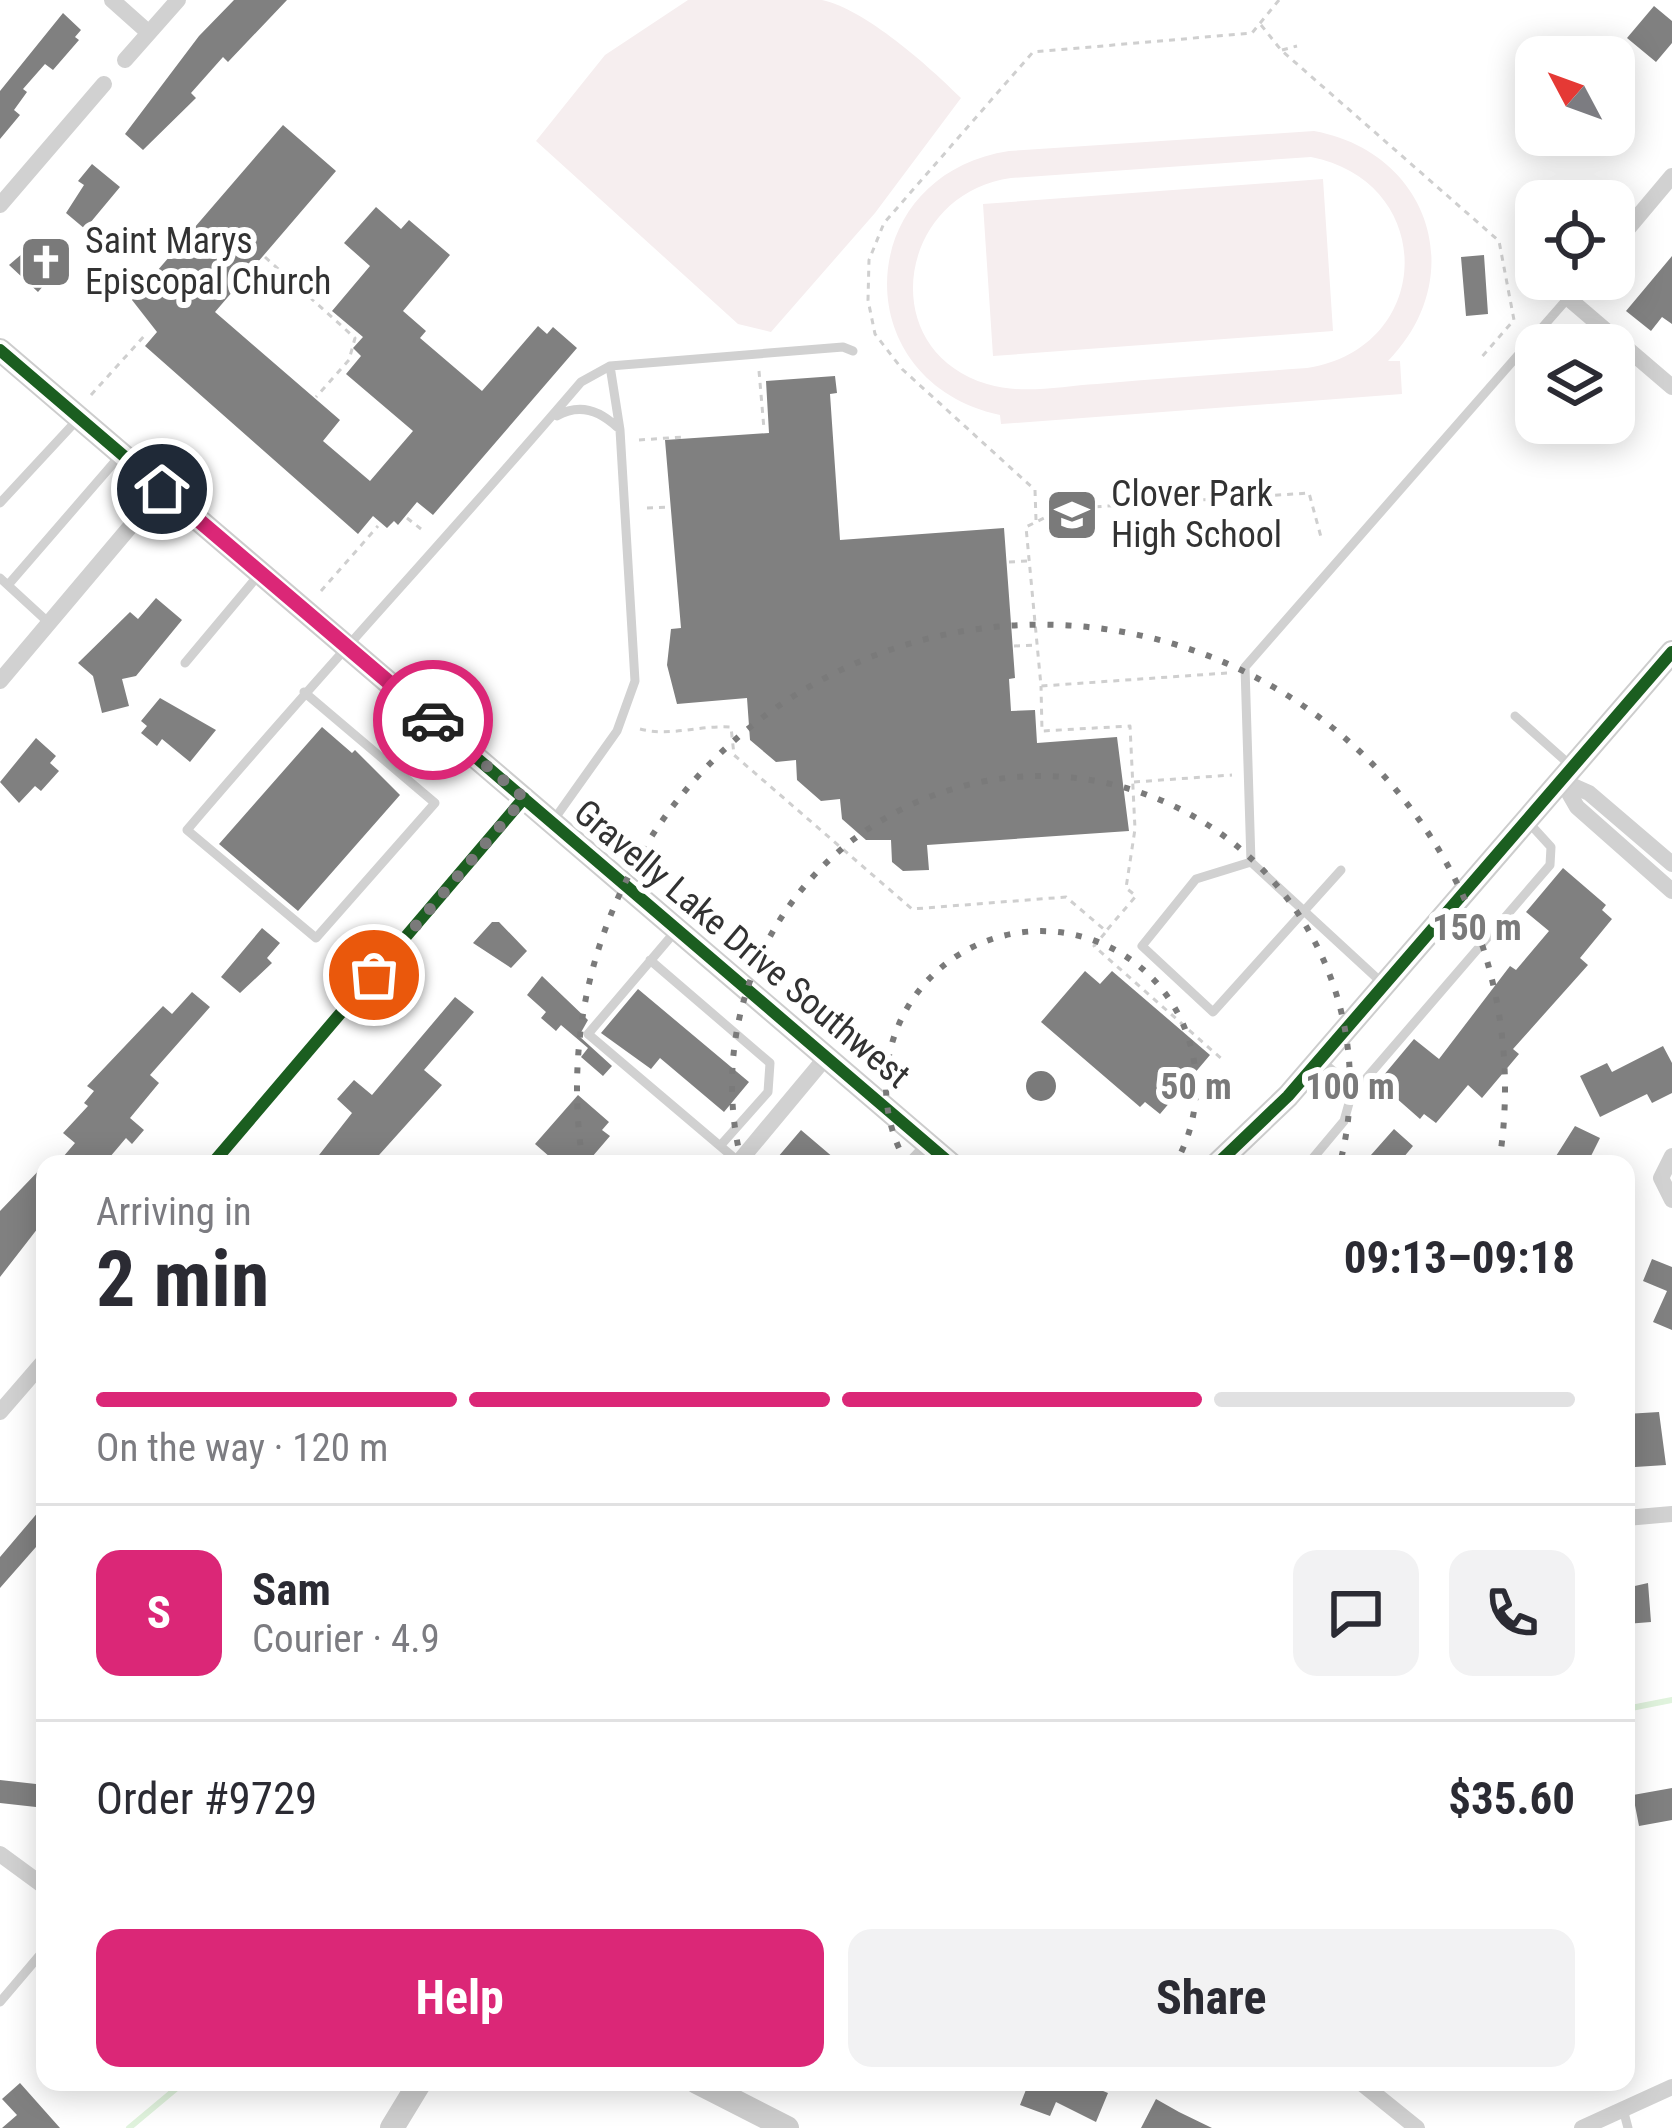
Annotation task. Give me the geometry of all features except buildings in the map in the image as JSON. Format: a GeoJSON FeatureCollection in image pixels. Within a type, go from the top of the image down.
{"type":"FeatureCollection","features":[{"type":"Feature","properties":{"kind":"main road","name":"Gravelly Lake Drive Southwest"},"geometry":{"type":"LineString","coordinates":[[0,350],[942,1155]]}},
{"type":"Feature","properties":{"kind":"main road"},"geometry":{"type":"LineString","coordinates":[[1226,1155],[1320,1060],[1672,652]]}},
{"type":"Feature","properties":{"kind":"main road"},"geometry":{"type":"LineString","coordinates":[[392,2128],[415,2091]]}},
{"type":"Feature","properties":{"kind":"main road"},"geometry":{"type":"LineString","coordinates":[[715,2091],[787,2128]]}},
{"type":"Feature","properties":{"kind":"street"},"geometry":{"type":"LineString","coordinates":[[112,0],[149,33]]}},
{"type":"Feature","properties":{"kind":"street"},"geometry":{"type":"LineString","coordinates":[[125,60],[178,0]]}},
{"type":"Feature","properties":{"kind":"street"},"geometry":{"type":"LineString","coordinates":[[0,205],[104,84]]}},
{"type":"Feature","properties":{"kind":"street"},"geometry":{"type":"LineString","coordinates":[[1635,219],[1672,176]]}},
{"type":"Feature","properties":{"kind":"street"},"geometry":{"type":"LineString","coordinates":[[1570,300],[1672,386]]}},
{"type":"Feature","properties":{"kind":"street"},"geometry":{"type":"LineString","coordinates":[[0,681],[162,489]]}},
{"type":"Feature","properties":{"kind":"street"},"geometry":{"type":"LineString","coordinates":[[1567,774],[1672,864]]}},
{"type":"Feature","properties":{"kind":"street"},"geometry":{"type":"LineString","coordinates":[[1567,774],[1577,807],[1672,891]]}},
{"type":"Feature","properties":{"kind":"street"},"geometry":{"type":"LineString","coordinates":[[220,1155],[524,798]]}},
{"type":"Feature","properties":{"kind":"street"},"geometry":{"type":"LineString","coordinates":[[745,1155],[827,1056]]}},
{"type":"Feature","properties":{"kind":"street"},"geometry":{"type":"LineString","coordinates":[[1672,1156],[1661,1178],[1672,1200]]}},
{"type":"Feature","properties":{"kind":"street"},"geometry":{"type":"LineString","coordinates":[[0,1412],[36,1370]]}},
{"type":"Feature","properties":{"kind":"street"},"geometry":{"type":"LineString","coordinates":[[1635,1517],[1672,1514]]}},
{"type":"Feature","properties":{"kind":"street"},"geometry":{"type":"LineString","coordinates":[[0,1853],[36,1880]]}},
{"type":"Feature","properties":{"kind":"street"},"geometry":{"type":"LineString","coordinates":[[1582,2128],[1626,2119],[1672,2087]]}},
{"type":"Feature","properties":{"kind":"street"},"geometry":{"type":"LineString","coordinates":[[1371,2091],[1418,2128]]}},
{"type":"Feature","properties":{"kind":"lane"},"geometry":{"type":"LineString","coordinates":[[1384,985],[1251,862],[1245,667],[1566,300]]}},
{"type":"Feature","properties":{"kind":"lane"},"geometry":{"type":"LineString","coordinates":[[304,692],[435,803],[316,938],[187,830],[344,644],[581,382],[610,366],[843,347],[853,351]]}},
{"type":"Feature","properties":{"kind":"lane"},"geometry":{"type":"LineString","coordinates":[[553,822],[617,731],[634,681],[620,430],[610,366]]}},
{"type":"Feature","properties":{"kind":"lane"},"geometry":{"type":"LineString","coordinates":[[548,422],[571,408],[594,410],[620,430]]}},
{"type":"Feature","properties":{"kind":"lane"},"geometry":{"type":"LineString","coordinates":[[0,503],[79,418]]}},
{"type":"Feature","properties":{"kind":"lane"},"geometry":{"type":"LineString","coordinates":[[49,623],[4,582],[121,454]]}},
{"type":"Feature","properties":{"kind":"lane"},"geometry":{"type":"LineString","coordinates":[[185,663],[261,573]]}},
{"type":"Feature","properties":{"kind":"lane"},"geometry":{"type":"LineString","coordinates":[[1515,716],[1567,774]]}},
{"type":"Feature","properties":{"kind":"lane"},"geometry":{"type":"LineString","coordinates":[[1316,1155],[1344,1121],[1351,1096],[1550,865],[1551,847],[1527,820]]}},
{"type":"Feature","properties":{"kind":"lane"},"geometry":{"type":"LineString","coordinates":[[1251,862],[1196,879],[1142,946],[1213,1012],[1341,870]]}},
{"type":"Feature","properties":{"kind":"lane"},"geometry":{"type":"LineString","coordinates":[[677,929],[588,1034],[729,1155]]}},
{"type":"Feature","properties":{"kind":"lane"},"geometry":{"type":"LineString","coordinates":[[650,960],[770,1063],[770,1082],[762,1097],[719,1146]]}},
{"type":"Feature","properties":{"kind":"lane"},"geometry":{"type":"LineString","coordinates":[[1320,1060],[1343,1079],[1351,1096]]}},
{"type":"Feature","properties":{"kind":"lane"},"geometry":{"type":"LineString","coordinates":[[762,1097],[780,1112]]}},
{"type":"Feature","properties":{"kind":"lane"},"geometry":{"type":"LineString","coordinates":[[916,1155],[928,1142]]}},
{"type":"Feature","properties":{"kind":"lane"},"geometry":{"type":"LineString","coordinates":[[0,2002],[36,1959]]}},
{"type":"Feature","properties":{"kind":"path"},"geometry":{"type":"LineString","coordinates":[[1036,520],[1034,490],[927,392],[875,334],[868,300],[869,260],[884,223],[1033,52],[1252,33],[1279,0]]}},
{"type":"Feature","properties":{"kind":"path"},"geometry":{"type":"LineString","coordinates":[[1260,23],[1281,50],[1499,241],[1514,320],[1479,360]]}},
{"type":"Feature","properties":{"kind":"path"},"geometry":{"type":"LineString","coordinates":[[1281,50],[1297,46]]}},
{"type":"Feature","properties":{"kind":"path"},"geometry":{"type":"LineString","coordinates":[[265,257],[356,338],[349,360],[316,397]]}},
{"type":"Feature","properties":{"kind":"path"},"geometry":{"type":"LineString","coordinates":[[92,395],[146,334]]}},
{"type":"Feature","properties":{"kind":"path"},"geometry":{"type":"LineString","coordinates":[[759,367],[764,429]]}},
{"type":"Feature","properties":{"kind":"path"},"geometry":{"type":"LineString","coordinates":[[921,399],[927,392]]}},
{"type":"Feature","properties":{"kind":"path"},"geometry":{"type":"LineString","coordinates":[[638,441],[683,437]]}},
{"type":"Feature","properties":{"kind":"path"},"geometry":{"type":"LineString","coordinates":[[1224,1061],[1094,946],[1136,896],[1126,888],[1136,829],[1130,726],[1042,731],[1026,527],[1062,509],[1309,493],[1321,537]]}},
{"type":"Feature","properties":{"kind":"path"},"geometry":{"type":"LineString","coordinates":[[647,508],[670,507]]}},
{"type":"Feature","properties":{"kind":"path"},"geometry":{"type":"LineString","coordinates":[[407,518],[421,529]]}},
{"type":"Feature","properties":{"kind":"path"},"geometry":{"type":"LineString","coordinates":[[321,592],[378,526]]}},
{"type":"Feature","properties":{"kind":"path"},"geometry":{"type":"LineString","coordinates":[[1009,562],[1029,561]]}},
{"type":"Feature","properties":{"kind":"path"},"geometry":{"type":"LineString","coordinates":[[1014,646],[1037,644]]}},
{"type":"Feature","properties":{"kind":"path"},"geometry":{"type":"LineString","coordinates":[[1041,686],[1227,673]]}},
{"type":"Feature","properties":{"kind":"path"},"geometry":{"type":"LineString","coordinates":[[640,729],[664,736],[701,725],[730,727],[734,755],[912,908],[1066,897],[1106,931]]}},
{"type":"Feature","properties":{"kind":"path"},"geometry":{"type":"LineString","coordinates":[[1132,782],[1233,775]]}},
{"type":"Feature","properties":{"kind":"shaded area"},"geometry":{"type":"Polygon","coordinates":[[[688,0],[822,0],[839,6],[896,41],[961,98],[875,213],[771,332],[738,324],[536,141],[605,55],[688,0]]]}},
{"type":"Feature","properties":{"kind":"shaded area"},"geometry":{"type":"Polygon","coordinates":[[[1314,131],[1354,143],[1386,164],[1410,191],[1425,222],[1431,256],[1428,292],[1413,328],[1388,361],[1400,361],[1402,394],[1001,424],[1000,415],[949,395],[914,363],[893,323],[887,279],[896,236],[919,198],[957,168],[1009,151],[1314,131]],[[1311,157],[1011,178],[973,190],[943,212],[924,241],[914,274],[915,308],[927,340],[951,366],[1000,387],[1042,389],[1307,368],[1349,354],[1379,330],[1398,299],[1405,264],[1399,229],[1382,198],[1353,172],[1311,157]]]}},
{"type":"Feature","properties":{"kind":"shaded area"},"geometry":{"type":"Polygon","coordinates":[[[1323,179],[1333,331],[993,356],[983,204],[1323,179]]]}},
{"type":"Feature","properties":{"kind":"waterway"},"geometry":{"type":"LineString","coordinates":[[1635,1707],[1672,1700]]}},
{"type":"Feature","properties":{"kind":"waterway"},"geometry":{"type":"LineString","coordinates":[[129,2128],[173,2091]]}},
{"type":"Feature","properties":{"kind":"cycle path"},"geometry":{"type":"LineString","coordinates":[[0,350],[940,1155]]}},
{"type":"Feature","properties":{"kind":"cycle path"},"geometry":{"type":"LineString","coordinates":[[1226,1155],[1288,1096],[1672,652]]}},
{"type":"Feature","properties":{"kind":"cycle path"},"geometry":{"type":"LineString","coordinates":[[220,1155],[524,798]]}},
{"type":"Feature","properties":{"kind":"way so far"},"geometry":{"type":"LineString","coordinates":[[374,975],[524,798],[433,720]]}},
{"type":"Feature","properties":{"kind":"place","name":"Saint Marys Episcopal Church"},"geometry":{"type":"Point","coordinates":[46,262]}},
{"type":"Feature","properties":{"kind":"place","name":"Clover Park High School"},"geometry":{"type":"Point","coordinates":[1072,515]}},
{"type":"Feature","properties":{"kind":"route"},"geometry":{"type":"LineString","coordinates":[[162,489],[433,720]]}}]}
